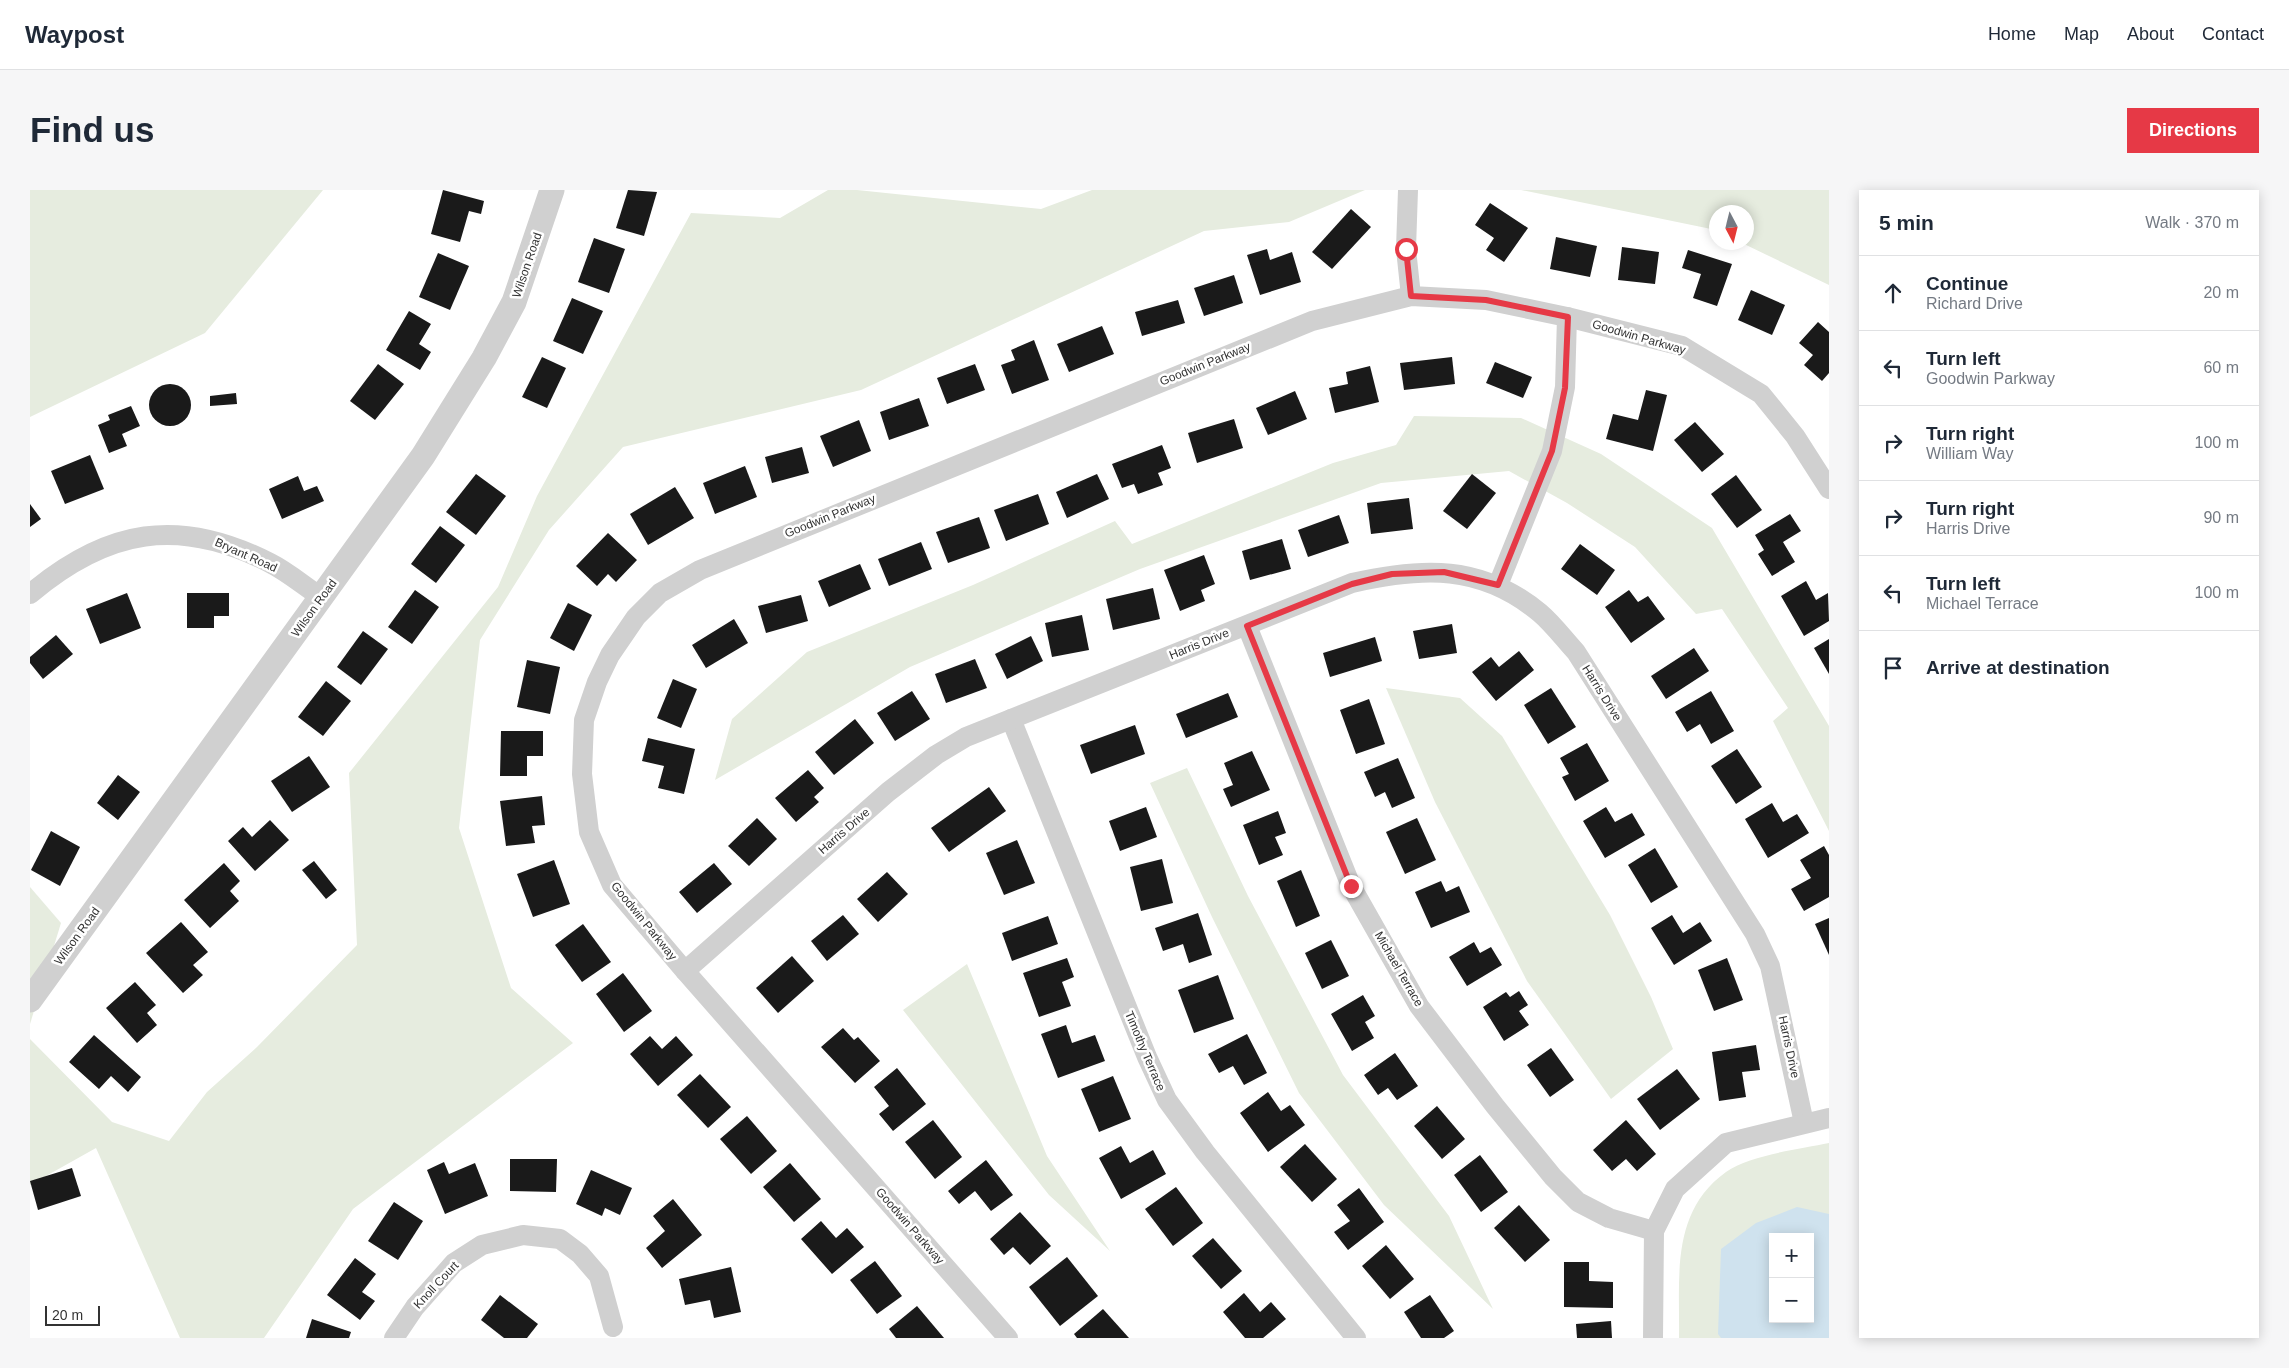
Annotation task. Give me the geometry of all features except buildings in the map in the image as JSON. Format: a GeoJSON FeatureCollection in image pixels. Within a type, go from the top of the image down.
{"type":"FeatureCollection","features":[{"type":"Feature","properties":{"kind":"street","name":"Wilson Road"},"geometry":{"type":"LineString","coordinates":[[30,1000],[424,456],[484,358],[514,302],[552,190]]}},
{"type":"Feature","properties":{"kind":"street"},"geometry":{"type":"LineString","coordinates":[[1408,190],[1406,249],[1411,296]]}},
{"type":"Feature","properties":{"kind":"street","name":"Goodwin Parkway"},"geometry":{"type":"LineString","coordinates":[[1001,1335],[612,885],[589,832],[582,774],[584,720],[597,682],[610,655],[636,617],[660,593],[700,570],[1304,324],[1411,296],[1486,300],[1568,317],[1682,346],[1761,394],[1795,436],[1829,489]]}},
{"type":"Feature","properties":{"kind":"street"},"geometry":{"type":"LineString","coordinates":[[1498,585],[1552,451],[1565,388],[1568,317]]}},
{"type":"Feature","properties":{"kind":"street","name":"Bryant Road"},"geometry":{"type":"LineString","coordinates":[[30,594],[75,560],[98,549],[146,536],[175,534],[220,541],[271,564],[321,598]]}},
{"type":"Feature","properties":{"kind":"street","name":"Harris Drive"},"geometry":{"type":"LineString","coordinates":[[685,971],[888,792],[936,755],[966,737],[1352,584],[1392,574],[1444,572],[1498,585],[1540,613],[1576,652],[1755,934],[1770,966],[1804,1123]]}},
{"type":"Feature","properties":{"kind":"street","name":"Michael Terrace"},"geometry":{"type":"LineString","coordinates":[[1247,626],[1351,886],[1419,1006],[1501,1113],[1553,1177],[1578,1202],[1609,1218],[1654,1231]]}},
{"type":"Feature","properties":{"kind":"street","name":"Timothy Terrace"},"geometry":{"type":"LineString","coordinates":[[1011,719],[1147,1057],[1167,1100],[1204,1152],[1356,1338]]}},
{"type":"Feature","properties":{"kind":"street"},"geometry":{"type":"LineString","coordinates":[[1653,1338],[1654,1231],[1675,1189],[1726,1143],[1829,1118]]}},
{"type":"Feature","properties":{"kind":"street","name":"Knoll Court"},"geometry":{"type":"LineString","coordinates":[[394,1338],[415,1307],[454,1263],[482,1245],[523,1235],[560,1239],[580,1254],[599,1276],[613,1327]]}},
{"type":"Feature","properties":{"kind":"shaded area"},"geometry":{"type":"Polygon","coordinates":[[[30,190],[323,190],[205,333],[30,417],[30,190]]]}},
{"type":"Feature","properties":{"kind":"shaded area"},"geometry":{"type":"Polygon","coordinates":[[[828,190],[857,190],[1041,209],[1092,190],[1365,190],[1289,222],[1204,231],[861,390],[623,447],[549,530],[480,640],[459,828],[511,988],[573,1043],[353,1209],[264,1338],[180,1338],[96,1148],[30,1185],[30,1039],[112,1122],[169,1141],[207,1092],[257,1047],[357,945],[349,773],[498,587],[537,496],[691,213],[780,218],[828,190]]]}},
{"type":"Feature","properties":{"kind":"shaded area"},"geometry":{"type":"Polygon","coordinates":[[[1521,190],[1829,190],[1829,285],[1754,249],[1754,205],[1709,205],[1709,229],[1521,190]]]}},
{"type":"Feature","properties":{"kind":"shaded area"},"geometry":{"type":"Polygon","coordinates":[[[1414,416],[1521,418],[1601,454],[1712,528],[1829,726],[1829,831],[1773,721],[1788,708],[1722,609],[1696,614],[1635,547],[1567,503],[1509,471],[1381,483],[1140,569],[910,667],[715,780],[732,719],[807,652],[973,585],[1115,521],[1132,544],[1333,463],[1396,445],[1414,416]]]}},
{"type":"Feature","properties":{"kind":"shaded area"},"geometry":{"type":"Polygon","coordinates":[[[1386,688],[1460,698],[1502,736],[1610,915],[1651,997],[1673,1049],[1611,1099],[1527,981],[1435,802],[1386,688]]]}},
{"type":"Feature","properties":{"kind":"shaded area"},"geometry":{"type":"Polygon","coordinates":[[[1187,768],[1248,896],[1343,1075],[1449,1216],[1493,1309],[1384,1205],[1299,1093],[1212,917],[1150,783],[1187,768]]]}},
{"type":"Feature","properties":{"kind":"shaded area"},"geometry":{"type":"Polygon","coordinates":[[[30,887],[61,923],[30,1024],[30,887]]]}},
{"type":"Feature","properties":{"kind":"shaded area"},"geometry":{"type":"Polygon","coordinates":[[[967,964],[1047,1156],[1110,1251],[1049,1195],[903,1010],[967,964]]]}},
{"type":"Feature","properties":{"kind":"shaded area"},"geometry":{"type":"Polygon","coordinates":[[[1829,1143],[1829,1338],[1679,1338],[1679,1292],[1682,1248],[1687,1226],[1695,1206],[1708,1188],[1726,1172],[1748,1161],[1776,1153],[1829,1143]]]}},
{"type":"Feature","properties":{"kind":"water"},"geometry":{"type":"Polygon","coordinates":[[[1797,1207],[1829,1214],[1829,1338],[1721,1338],[1718,1334],[1721,1249],[1756,1223],[1797,1207]]]}},
{"type":"Feature","properties":{"kind":"route"},"geometry":{"type":"LineString","coordinates":[[1351,886],[1247,626],[1352,584],[1392,574],[1444,572],[1498,585],[1552,451],[1565,388],[1568,317],[1486,300],[1411,296],[1406,249]]}}]}
